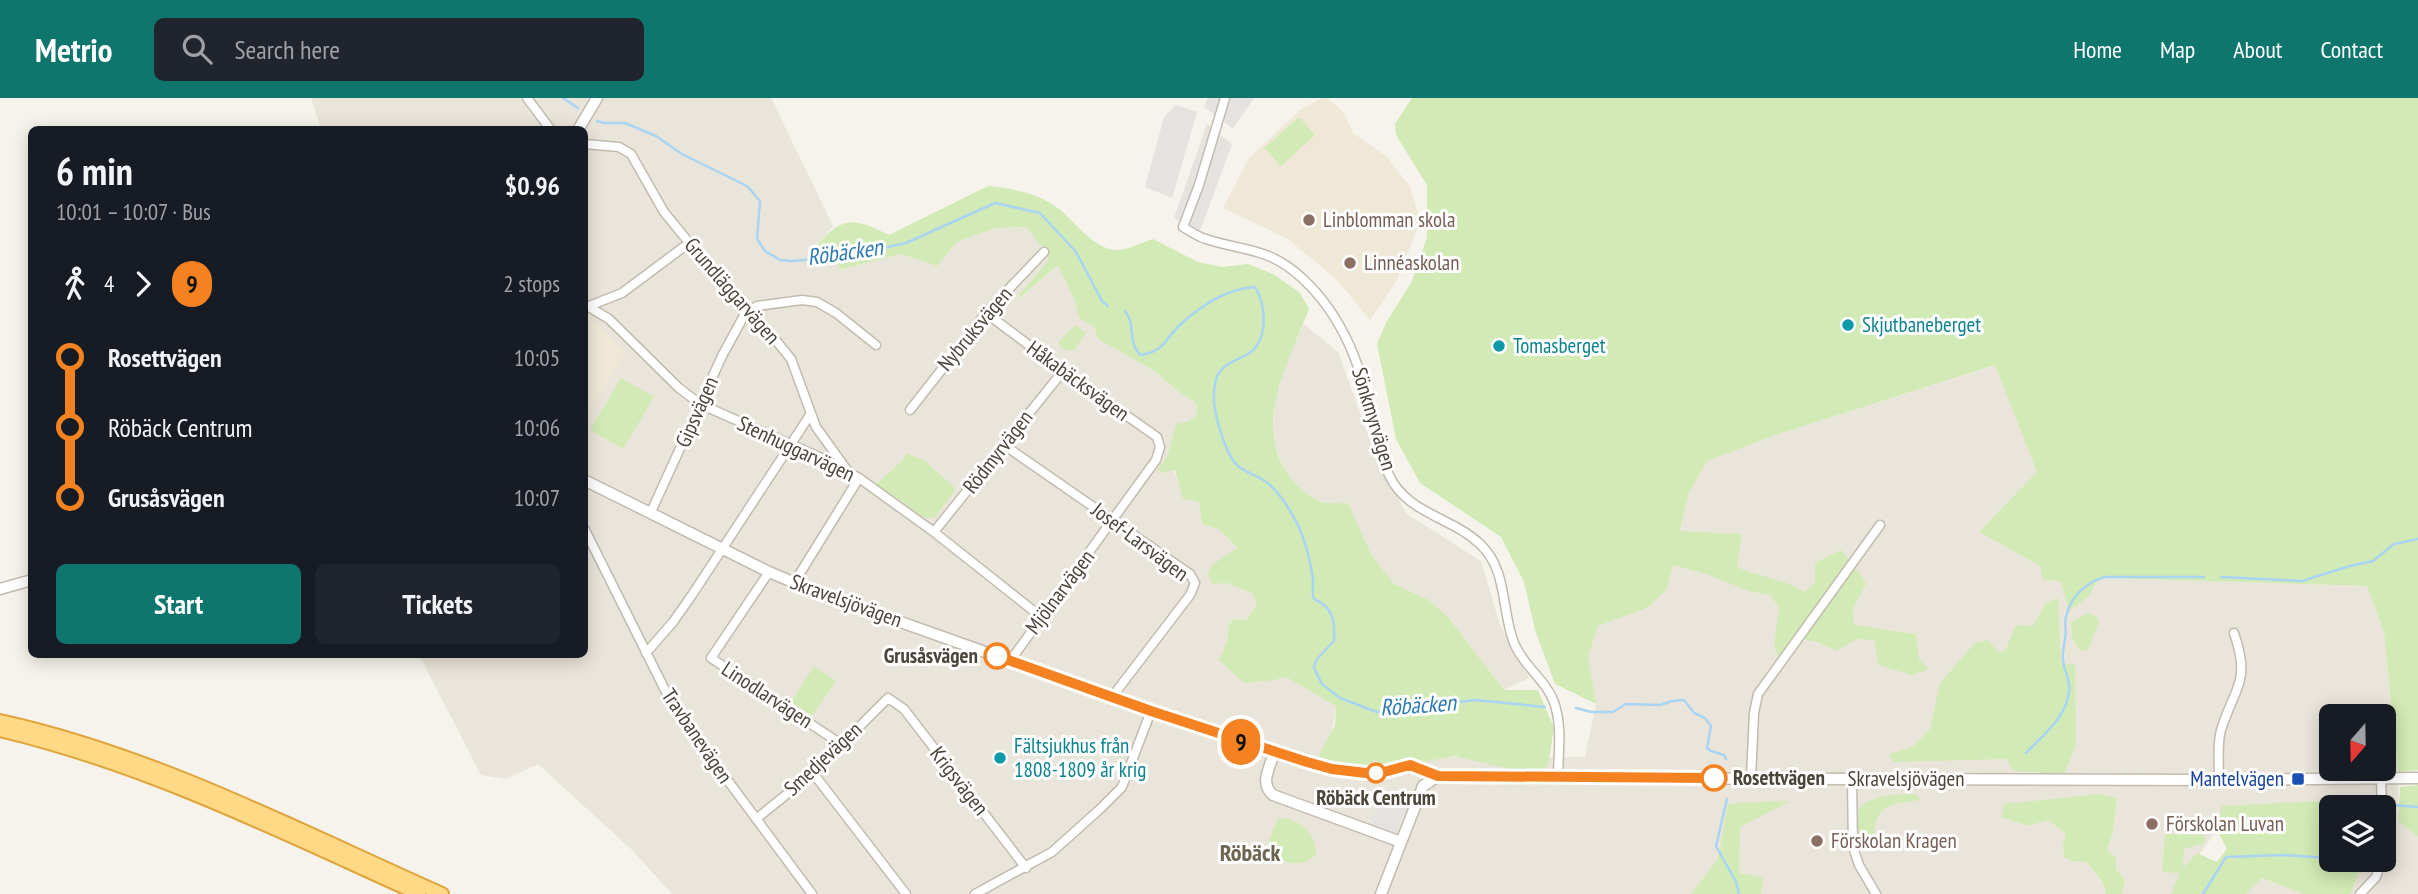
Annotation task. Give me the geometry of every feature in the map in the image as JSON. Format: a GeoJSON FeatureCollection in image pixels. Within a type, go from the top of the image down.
{"type":"FeatureCollection","features":[{"type":"Feature","properties":{"kind":"highway"},"geometry":{"type":"LineString","coordinates":[[0,721],[77,740],[148,764],[208,788],[442,894]]}},
{"type":"Feature","properties":{"kind":"highway"},"geometry":{"type":"LineString","coordinates":[[0,730],[73,748],[150,775],[230,808],[419,894]]}},
{"type":"Feature","properties":{"kind":"street"},"geometry":{"type":"LineString","coordinates":[[527,98],[548,126]]}},
{"type":"Feature","properties":{"kind":"street"},"geometry":{"type":"LineString","coordinates":[[580,126],[597,98]]}},
{"type":"Feature","properties":{"kind":"street","name":"Sönkmyrvägen"},"geometry":{"type":"LineString","coordinates":[[1225,98],[1199,185],[1183,227],[1205,239],[1240,246],[1276,258],[1303,279],[1338,321],[1362,375],[1385,461],[1397,487],[1419,508],[1467,533],[1491,557],[1499,575],[1518,653],[1554,700],[1558,716],[1558,778]]}},
{"type":"Feature","properties":{"kind":"street","name":"Grundläggarvägen"},"geometry":{"type":"LineString","coordinates":[[588,144],[618,148],[631,155],[664,212],[746,312],[774,338],[790,359],[810,415],[825,442],[848,472]]}},
{"type":"Feature","properties":{"kind":"street","name":"Stenhuggarvägen"},"geometry":{"type":"LineString","coordinates":[[588,305],[622,293],[689,243]]}},
{"type":"Feature","properties":{"kind":"street","name":"Nybruksvägen"},"geometry":{"type":"LineString","coordinates":[[910,410],[986,313],[1044,252]]}},
{"type":"Feature","properties":{"kind":"street"},"geometry":{"type":"LineString","coordinates":[[746,312],[757,306],[802,300],[817,302],[836,313],[876,345]]}},
{"type":"Feature","properties":{"kind":"street","name":"Stenhuggarvägen"},"geometry":{"type":"LineString","coordinates":[[588,306],[609,319],[700,404],[859,478],[1040,617]]}},
{"type":"Feature","properties":{"kind":"street","name":"Gipsvägen"},"geometry":{"type":"LineString","coordinates":[[651,512],[722,356],[746,312]]}},
{"type":"Feature","properties":{"kind":"street","name":"Håkabäcksvägen"},"geometry":{"type":"LineString","coordinates":[[986,313],[1157,438],[1160,442],[1159,454]]}},
{"type":"Feature","properties":{"kind":"street","name":"Rödmyrvägen"},"geometry":{"type":"LineString","coordinates":[[934,533],[1063,371]]}},
{"type":"Feature","properties":{"kind":"street"},"geometry":{"type":"LineString","coordinates":[[646,653],[673,622],[810,415]]}},
{"type":"Feature","properties":{"kind":"street","name":"Josef-Larsvägen"},"geometry":{"type":"LineString","coordinates":[[1004,445],[1190,574],[1195,583],[1190,595],[1112,697]]}},
{"type":"Feature","properties":{"kind":"street","name":"Mjölnarvägen"},"geometry":{"type":"LineString","coordinates":[[1010,661],[1159,454]]}},
{"type":"Feature","properties":{"kind":"street"},"geometry":{"type":"LineString","coordinates":[[794,583],[859,478]]}},
{"type":"Feature","properties":{"kind":"street","name":"Skravelsjövägen"},"geometry":{"type":"LineString","coordinates":[[588,482],[794,583],[1151,711],[1274,753],[1332,769],[1366,773],[1384,772],[1410,765],[1438,776],[1558,778],[2319,779]]}},
{"type":"Feature","properties":{"kind":"street"},"geometry":{"type":"LineString","coordinates":[[1751,778],[1754,713],[1758,694],[1880,525]]}},
{"type":"Feature","properties":{"kind":"street","name":"Travbanevägen"},"geometry":{"type":"LineString","coordinates":[[588,536],[674,708],[812,894]]}},
{"type":"Feature","properties":{"kind":"street","name":"Linodlarvägen"},"geometry":{"type":"LineString","coordinates":[[769,572],[711,658],[841,744]]}},
{"type":"Feature","properties":{"kind":"street"},"geometry":{"type":"LineString","coordinates":[[0,589],[28,581]]}},
{"type":"Feature","properties":{"kind":"street"},"geometry":{"type":"LineString","coordinates":[[2218,780],[2220,732],[2241,683],[2241,653],[2234,633]]}},
{"type":"Feature","properties":{"kind":"street","name":"Smedjevägen"},"geometry":{"type":"LineString","coordinates":[[756,819],[813,773],[888,698]]}},
{"type":"Feature","properties":{"kind":"street","name":"Krigsvägen"},"geometry":{"type":"LineString","coordinates":[[888,698],[904,709],[1026,868]]}},
{"type":"Feature","properties":{"kind":"street"},"geometry":{"type":"LineString","coordinates":[[975,894],[1052,852],[1078,831],[1122,787],[1151,711]]}},
{"type":"Feature","properties":{"kind":"street"},"geometry":{"type":"LineString","coordinates":[[1274,753],[1265,782],[1266,789],[1273,795],[1401,842]]}},
{"type":"Feature","properties":{"kind":"street"},"geometry":{"type":"LineString","coordinates":[[813,773],[906,894]]}},
{"type":"Feature","properties":{"kind":"street"},"geometry":{"type":"LineString","coordinates":[[1381,894],[1423,786],[1438,776]]}},
{"type":"Feature","properties":{"kind":"street","name":"Skravelsjövägen"},"geometry":{"type":"LineString","coordinates":[[2396,779],[2418,778]]}},
{"type":"Feature","properties":{"kind":"street"},"geometry":{"type":"LineString","coordinates":[[1852,779],[1853,847],[1859,865],[1876,894]]}},
{"type":"Feature","properties":{"kind":"street"},"geometry":{"type":"LineString","coordinates":[[2360,894],[2378,872]]}},
{"type":"Feature","properties":{"kind":"shaded area"},"geometry":{"type":"Polygon","coordinates":[[[311,98],[771,98],[833,226],[817,245],[838,255],[839,270],[901,254],[937,265],[957,242],[996,228],[1026,227],[1049,256],[1049,261],[1018,296],[1021,298],[1058,265],[1075,301],[1079,318],[1094,327],[1098,339],[1156,372],[1196,403],[1197,415],[1176,425],[1167,457],[1180,485],[1183,499],[1199,502],[1202,524],[1220,530],[1237,549],[1228,555],[1226,583],[1252,593],[1257,605],[1246,620],[1234,619],[1229,624],[1227,642],[1275,680],[1286,677],[1336,706],[1328,757],[1585,757],[1596,704],[1587,657],[1598,626],[1647,608],[1667,589],[1689,493],[1707,461],[1776,435],[1996,365],[2038,472],[1979,532],[2040,566],[2061,581],[2088,597],[2097,581],[2107,578],[2367,586],[2384,633],[2391,704],[2319,704],[2319,781],[2396,781],[2396,752],[2398,821],[2418,837],[2418,894],[2350,894],[2359,872],[2396,872],[2396,795],[2319,795],[2319,806],[2234,805],[2172,894],[2122,894],[2125,880],[2107,850],[2113,832],[2117,799],[2028,826],[2048,820],[2066,834],[2063,844],[2072,861],[2086,862],[2095,872],[2106,894],[672,894],[632,850],[538,764],[506,779],[481,775],[421,658],[588,658],[588,126],[320,126],[311,98]]]}},
{"type":"Feature","properties":{"kind":"shaded area"},"geometry":{"type":"Polygon","coordinates":[[[1208,98],[1254,98],[1233,129],[1204,107],[1208,98]]]}},
{"type":"Feature","properties":{"kind":"shaded area"},"geometry":{"type":"Polygon","coordinates":[[[1321,98],[1327,98],[1344,113],[1353,133],[1386,156],[1410,186],[1420,222],[1396,282],[1370,320],[1335,278],[1288,239],[1223,208],[1249,158],[1300,110],[1321,98]]]}},
{"type":"Feature","properties":{"kind":"shaded area"},"geometry":{"type":"Polygon","coordinates":[[[1176,105],[1197,112],[1172,198],[1145,187],[1164,117],[1176,105]]]}},
{"type":"Feature","properties":{"kind":"shaded area"},"geometry":{"type":"Polygon","coordinates":[[[1207,124],[1232,144],[1200,231],[1174,218],[1207,124]]]}},
{"type":"Feature","properties":{"kind":"shaded area"},"geometry":{"type":"Polygon","coordinates":[[[588,315],[626,352],[588,416],[588,315]]]}},
{"type":"Feature","properties":{"kind":"shaded area"},"geometry":{"type":"Polygon","coordinates":[[[1304,324],[1338,352],[1378,462],[1407,514],[1481,561],[1500,625],[1529,678],[1504,690],[1448,617],[1429,600],[1394,584],[1371,554],[1348,504],[1331,504],[1307,496],[1285,471],[1272,438],[1275,401],[1287,358],[1304,324]]]}},
{"type":"Feature","properties":{"kind":"shaded area"},"geometry":{"type":"Polygon","coordinates":[[[1383,789],[1409,799],[1396,834],[1370,825],[1383,789]]]}},
{"type":"Feature","properties":{"kind":"shaded area"},"geometry":{"type":"Polygon","coordinates":[[[2262,878],[2304,894],[2245,894],[2262,878]]]}},
{"type":"Feature","properties":{"kind":"green space"},"geometry":{"type":"Polygon","coordinates":[[[1412,98],[2418,98],[2418,770],[2398,772],[2396,704],[2391,704],[2384,633],[2367,586],[2107,578],[2097,581],[2088,597],[2069,611],[2061,581],[2043,580],[2040,566],[1979,532],[2037,472],[1995,365],[1776,435],[1707,461],[1689,493],[1680,531],[1742,534],[1737,567],[1805,592],[1815,582],[1815,563],[1841,550],[1866,584],[1853,608],[1854,625],[1916,634],[1919,659],[1929,669],[1912,675],[1878,665],[1875,640],[1857,639],[1836,651],[1818,642],[1795,638],[1779,658],[1774,647],[1779,607],[1770,595],[1749,591],[1706,574],[1673,565],[1667,589],[1647,608],[1598,626],[1588,657],[1596,704],[1555,684],[1535,630],[1524,582],[1501,537],[1420,483],[1396,439],[1377,344],[1386,323],[1412,281],[1427,237],[1427,185],[1396,135],[1395,124],[1412,98]]]}},
{"type":"Feature","properties":{"kind":"green space"},"geometry":{"type":"Polygon","coordinates":[[[1299,117],[1315,135],[1281,166],[1264,148],[1299,117]]]}},
{"type":"Feature","properties":{"kind":"green space"},"geometry":{"type":"Polygon","coordinates":[[[988,186],[1023,192],[1048,201],[1092,239],[1108,249],[1125,249],[1153,239],[1198,262],[1222,267],[1248,264],[1275,275],[1300,293],[1309,309],[1283,374],[1273,419],[1274,441],[1281,463],[1295,483],[1313,498],[1332,503],[1348,503],[1371,554],[1394,584],[1429,600],[1448,617],[1504,690],[1538,690],[1554,728],[1548,766],[1522,772],[1455,756],[1422,762],[1410,760],[1386,766],[1374,760],[1364,769],[1335,766],[1317,759],[1335,725],[1336,706],[1286,677],[1244,683],[1219,660],[1227,642],[1229,624],[1234,619],[1246,620],[1257,605],[1252,593],[1226,583],[1213,584],[1207,574],[1212,565],[1237,548],[1220,530],[1202,524],[1199,502],[1183,499],[1175,470],[1161,473],[1158,469],[1167,457],[1176,424],[1187,422],[1197,415],[1196,403],[1156,372],[1098,339],[1094,327],[1079,318],[1075,301],[1058,265],[1020,298],[1018,296],[1048,261],[1049,256],[1026,227],[996,228],[957,242],[937,266],[901,254],[839,270],[838,255],[817,245],[834,228],[850,222],[867,225],[889,235],[988,186]]]}},
{"type":"Feature","properties":{"kind":"green space"},"geometry":{"type":"Polygon","coordinates":[[[1075,325],[1086,333],[1074,350],[1064,350],[1058,343],[1075,325]]]}},
{"type":"Feature","properties":{"kind":"green space"},"geometry":{"type":"Polygon","coordinates":[[[621,378],[654,397],[623,449],[590,430],[621,378]]]}},
{"type":"Feature","properties":{"kind":"green space"},"geometry":{"type":"Polygon","coordinates":[[[907,453],[925,461],[956,489],[936,516],[928,518],[915,513],[905,503],[875,485],[902,461],[907,453]]]}},
{"type":"Feature","properties":{"kind":"green space"},"geometry":{"type":"Polygon","coordinates":[[[2058,598],[2061,665],[2075,664],[2076,745],[2064,774],[2014,771],[2006,759],[1893,762],[1890,754],[1912,747],[1930,729],[1940,683],[1975,643],[1988,640],[1998,652],[2005,651],[2016,625],[2033,626],[2046,603],[2058,598]]]}},
{"type":"Feature","properties":{"kind":"green space"},"geometry":{"type":"Polygon","coordinates":[[[2088,613],[2096,616],[2099,621],[2088,650],[2080,651],[2072,637],[2071,622],[2088,613]]]}},
{"type":"Feature","properties":{"kind":"green space"},"geometry":{"type":"Polygon","coordinates":[[[814,666],[836,681],[812,716],[791,702],[814,666]]]}},
{"type":"Feature","properties":{"kind":"green space"},"geometry":{"type":"Polygon","coordinates":[[[2418,785],[2418,837],[2398,821],[2400,787],[2418,785]]]}},
{"type":"Feature","properties":{"kind":"green space"},"geometry":{"type":"Polygon","coordinates":[[[1917,794],[1920,800],[1892,805],[1881,812],[1873,840],[1855,836],[1856,814],[1867,802],[1884,796],[1917,794]]]}},
{"type":"Feature","properties":{"kind":"green space"},"geometry":{"type":"Polygon","coordinates":[[[2100,794],[2117,798],[2113,832],[2107,850],[2116,858],[2116,869],[2125,880],[2122,894],[2106,894],[2096,873],[2086,862],[2072,861],[2064,857],[2063,844],[2066,834],[2048,820],[2028,826],[2001,817],[2004,804],[2100,794]]]}},
{"type":"Feature","properties":{"kind":"green space"},"geometry":{"type":"Polygon","coordinates":[[[2319,801],[2319,872],[2359,872],[2350,894],[2304,894],[2262,878],[2245,894],[2171,894],[2180,873],[2162,872],[2165,834],[2205,835],[2204,843],[2184,849],[2183,868],[2197,853],[2217,862],[2227,849],[2217,830],[2222,806],[2319,801]]]}},
{"type":"Feature","properties":{"kind":"green space"},"geometry":{"type":"Polygon","coordinates":[[[1789,802],[1740,827],[1739,873],[1763,878],[1761,894],[1691,894],[1718,859],[1728,804],[1789,802]]]}},
{"type":"Feature","properties":{"kind":"green space"},"geometry":{"type":"Polygon","coordinates":[[[1278,818],[1293,821],[1305,828],[1313,840],[1316,855],[1301,863],[1282,860],[1269,840],[1278,818]]]}},
{"type":"Feature","properties":{"kind":"waterway","name":"Röbäcken"},"geometry":{"type":"LineString","coordinates":[[563,98],[578,108]]}},
{"type":"Feature","properties":{"kind":"waterway","name":"Röbäcken"},"geometry":{"type":"LineString","coordinates":[[597,121],[625,123],[656,136],[682,154],[747,186],[760,201],[757,239],[765,251],[780,260],[841,257],[906,243],[995,203],[1040,213],[1076,252],[1102,301],[1108,306]]}},
{"type":"Feature","properties":{"kind":"waterway","name":"Röbäcken"},"geometry":{"type":"LineString","coordinates":[[1125,311],[1130,321],[1134,344],[1140,355],[1155,351],[1182,323],[1207,304],[1225,294],[1255,287],[1264,322],[1260,341],[1248,354],[1221,370],[1215,384],[1215,406],[1221,434],[1233,460],[1275,490],[1302,534],[1311,569],[1314,599],[1326,606],[1332,616],[1334,628],[1334,641],[1316,660],[1314,668],[1322,684],[1340,698],[1377,712],[1475,700],[1545,707]]}},
{"type":"Feature","properties":{"kind":"waterway"},"geometry":{"type":"LineString","coordinates":[[2221,577],[2302,581],[2373,561],[2394,544],[2418,539]]}},
{"type":"Feature","properties":{"kind":"waterway"},"geometry":{"type":"LineString","coordinates":[[2026,753],[2053,726],[2067,701],[2069,683],[2063,657],[2065,620],[2071,603],[2080,591],[2105,577],[2204,577]]}},
{"type":"Feature","properties":{"kind":"waterway","name":"Röbäcken"},"geometry":{"type":"LineString","coordinates":[[1576,708],[1591,712],[1613,712],[1626,704],[1660,705],[1684,700],[1694,713],[1705,718],[1711,726],[1707,748],[1724,755],[1726,759]]}},
{"type":"Feature","properties":{"kind":"waterway","name":"Röbäcken"},"geometry":{"type":"LineString","coordinates":[[1727,799],[1716,846],[1736,882],[1739,894]]}},
{"type":"Feature","properties":{"kind":"waterway"},"geometry":{"type":"LineString","coordinates":[[2396,805],[2418,807]]}},
{"type":"Feature","properties":{"kind":"waterway","name":"Röbäcken"},"geometry":{"type":"LineString","coordinates":[[2203,894],[2226,857],[2282,855],[2319,857]]}},
{"type":"Feature","properties":{"kind":"bus line","name":"9"},"geometry":{"type":"LineString","coordinates":[[997,656],[1250,745],[1332,769],[1376,773],[1410,765],[1438,776],[1714,778]]}},
{"type":"Feature","properties":{"kind":"place","name":"Linblomman skola"},"geometry":{"type":"Point","coordinates":[1309,220]}},
{"type":"Feature","properties":{"kind":"place","name":"Linnéaskolan"},"geometry":{"type":"Point","coordinates":[1350,263]}},
{"type":"Feature","properties":{"kind":"place","name":"Skjutbaneberget"},"geometry":{"type":"Point","coordinates":[1848,325]}},
{"type":"Feature","properties":{"kind":"place","name":"Tomasberget"},"geometry":{"type":"Point","coordinates":[1499,346]}},
{"type":"Feature","properties":{"kind":"place","name":"Grusåsvägen"},"geometry":{"type":"Point","coordinates":[997,656]}},
{"type":"Feature","properties":{"kind":"place","name":"Fältsjukhus från 1808-1809 år krig"},"geometry":{"type":"Point","coordinates":[1000,758]}},
{"type":"Feature","properties":{"kind":"place","name":"Röbäck Centrum"},"geometry":{"type":"Point","coordinates":[1376,773]}},
{"type":"Feature","properties":{"kind":"place","name":"Rosettvägen"},"geometry":{"type":"Point","coordinates":[1714,778]}},
{"type":"Feature","properties":{"kind":"place","name":"Mantelvägen"},"geometry":{"type":"Point","coordinates":[2298,779]}},
{"type":"Feature","properties":{"kind":"place","name":"Förskolan Luvan"},"geometry":{"type":"Point","coordinates":[2152,824]}},
{"type":"Feature","properties":{"kind":"place","name":"Förskolan Kragen"},"geometry":{"type":"Point","coordinates":[1817,841]}},
{"type":"Feature","properties":{"kind":"district","name":"Röbäck"},"geometry":{"type":"Point","coordinates":[1250,853]}}]}
